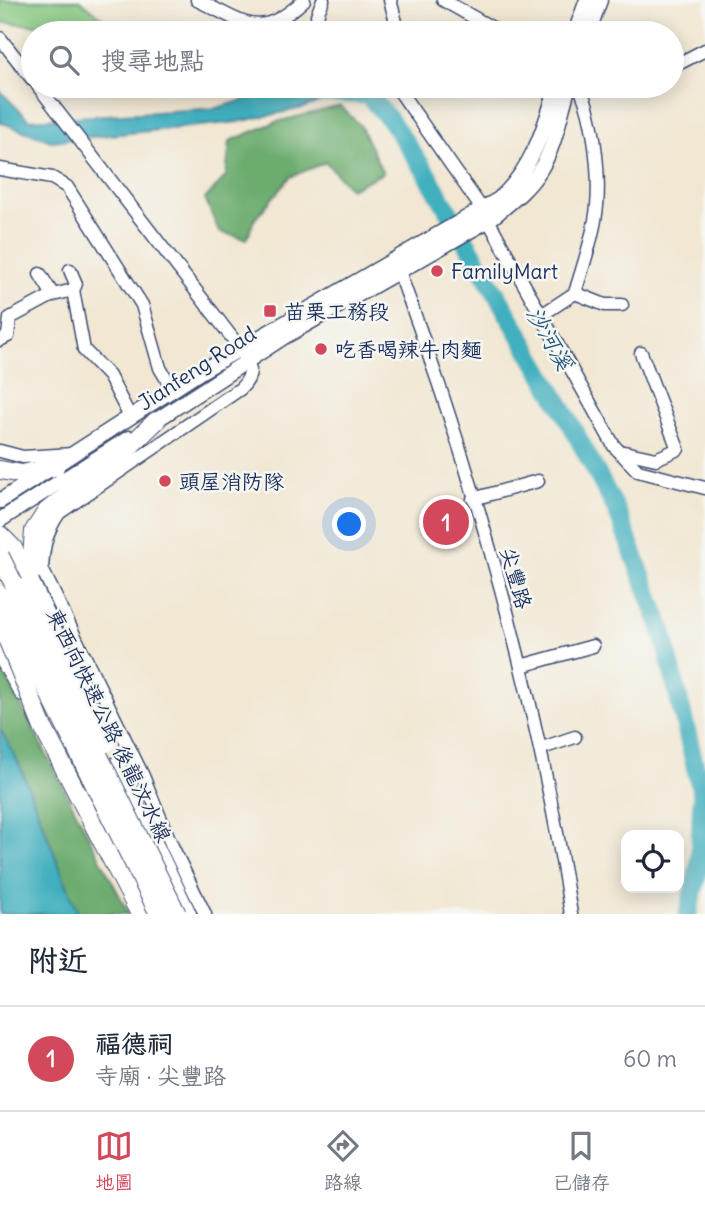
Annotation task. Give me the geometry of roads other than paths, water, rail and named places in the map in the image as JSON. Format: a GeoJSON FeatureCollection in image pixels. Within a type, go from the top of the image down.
{"type":"FeatureCollection","features":[{"type":"Feature","properties":{"kind":"highway"},"geometry":{"type":"LineString","coordinates":[[30,582],[33,531],[47,511],[127,449],[156,421]]}},
{"type":"Feature","properties":{"kind":"highway"},"geometry":{"type":"LineString","coordinates":[[0,470],[22,474],[55,467]]}},
{"type":"Feature","properties":{"kind":"highway"},"geometry":{"type":"LineString","coordinates":[[0,534],[13,548],[30,582],[187,914]]}},
{"type":"Feature","properties":{"kind":"highway","name":"東西向快速公路 後龍汶水線"},"geometry":{"type":"LineString","coordinates":[[0,556],[177,914]]}},
{"type":"Feature","properties":{"kind":"highway","name":"東西向快速公路 後龍汶水線"},"geometry":{"type":"LineString","coordinates":[[0,595],[159,914]]}},
{"type":"Feature","properties":{"kind":"highway"},"geometry":{"type":"LineString","coordinates":[[0,621],[43,728]]}},
{"type":"Feature","properties":{"kind":"highway"},"geometry":{"type":"LineString","coordinates":[[0,652],[43,728],[140,914]]}},
{"type":"Feature","properties":{"kind":"main road"},"geometry":{"type":"LineString","coordinates":[[579,21],[587,0]]}},
{"type":"Feature","properties":{"kind":"main road"},"geometry":{"type":"LineString","coordinates":[[592,21],[600,0]]}},
{"type":"Feature","properties":{"kind":"main road"},"geometry":{"type":"LineString","coordinates":[[486,215],[514,186],[524,169],[542,133],[553,98]]}},
{"type":"Feature","properties":{"kind":"main road"},"geometry":{"type":"LineString","coordinates":[[486,215],[519,196],[540,170],[554,141],[566,98]]}},
{"type":"Feature","properties":{"kind":"main road","name":"Jianfeng Road"},"geometry":{"type":"LineString","coordinates":[[0,501],[173,390],[243,354],[486,215]]}},
{"type":"Feature","properties":{"kind":"main road","name":"Jianfeng Road"},"geometry":{"type":"LineString","coordinates":[[0,520],[156,421],[243,354]]}},
{"type":"Feature","properties":{"kind":"street"},"geometry":{"type":"LineString","coordinates":[[197,0],[241,21]]}},
{"type":"Feature","properties":{"kind":"street"},"geometry":{"type":"LineString","coordinates":[[280,21],[304,0]]}},
{"type":"Feature","properties":{"kind":"street"},"geometry":{"type":"LineString","coordinates":[[319,21],[317,15],[323,0]]}},
{"type":"Feature","properties":{"kind":"street"},"geometry":{"type":"LineString","coordinates":[[390,0],[396,21]]}},
{"type":"Feature","properties":{"kind":"street"},"geometry":{"type":"LineString","coordinates":[[443,0],[480,21]]}},
{"type":"Feature","properties":{"kind":"street"},"geometry":{"type":"LineString","coordinates":[[0,38],[21,65]]}},
{"type":"Feature","properties":{"kind":"street"},"geometry":{"type":"LineString","coordinates":[[684,61],[705,50]]}},
{"type":"Feature","properties":{"kind":"street"},"geometry":{"type":"LineString","coordinates":[[46,98],[251,368],[250,379],[240,389],[59,513],[48,529],[42,569],[205,914]]}},
{"type":"Feature","properties":{"kind":"street"},"geometry":{"type":"LineString","coordinates":[[404,98],[486,215],[544,314],[614,446],[638,471],[705,488]]}},
{"type":"Feature","properties":{"kind":"street"},"geometry":{"type":"LineString","coordinates":[[544,314],[575,293],[596,218],[597,169],[585,98]]}},
{"type":"Feature","properties":{"kind":"street"},"geometry":{"type":"LineString","coordinates":[[0,169],[52,178],[67,187],[142,305],[160,368],[173,390]]}},
{"type":"Feature","properties":{"kind":"street","name":"尖豐路"},"geometry":{"type":"LineString","coordinates":[[396,265],[472,499],[522,666],[542,748],[571,914]]}},
{"type":"Feature","properties":{"kind":"street"},"geometry":{"type":"LineString","coordinates":[[70,270],[76,284],[73,290],[84,350],[109,376],[130,417]]}},
{"type":"Feature","properties":{"kind":"street"},"geometry":{"type":"LineString","coordinates":[[40,274],[53,295]]}},
{"type":"Feature","properties":{"kind":"street"},"geometry":{"type":"LineString","coordinates":[[0,340],[8,336],[10,317],[53,295],[73,290]]}},
{"type":"Feature","properties":{"kind":"street"},"geometry":{"type":"LineString","coordinates":[[575,293],[605,305],[622,304]]}},
{"type":"Feature","properties":{"kind":"street"},"geometry":{"type":"LineString","coordinates":[[620,451],[638,458],[656,459],[678,449],[641,353]]}},
{"type":"Feature","properties":{"kind":"street"},"geometry":{"type":"LineString","coordinates":[[0,451],[23,457],[73,454]]}},
{"type":"Feature","properties":{"kind":"street"},"geometry":{"type":"LineString","coordinates":[[472,499],[538,481]]}},
{"type":"Feature","properties":{"kind":"street"},"geometry":{"type":"LineString","coordinates":[[0,632],[72,721],[108,704]]}},
{"type":"Feature","properties":{"kind":"street"},"geometry":{"type":"LineString","coordinates":[[522,666],[593,646]]}},
{"type":"Feature","properties":{"kind":"street"},"geometry":{"type":"LineString","coordinates":[[542,748],[575,737]]}},
{"type":"Feature","properties":{"kind":"water"},"geometry":{"type":"Polygon","coordinates":[[[0,91],[29,120],[217,108],[251,98],[329,98],[303,108],[238,122],[51,141],[0,122],[0,91]]]}},
{"type":"Feature","properties":{"kind":"water"},"geometry":{"type":"Polygon","coordinates":[[[0,729],[19,764],[78,914],[0,914],[0,729]]]}},
{"type":"Feature","properties":{"kind":"waterway","name":"沙河溪"},"geometry":{"type":"LineString","coordinates":[[371,98],[390,120],[427,174],[561,406],[617,511],[662,629],[702,795],[699,866],[688,914]]}},
{"type":"Feature","properties":{"kind":"place","name":"FamilyMart"},"geometry":{"type":"Point","coordinates":[437,271]}},
{"type":"Feature","properties":{"kind":"place","name":"苗栗工務段"},"geometry":{"type":"Point","coordinates":[270,311]}},
{"type":"Feature","properties":{"kind":"place","name":"吃香喝辣牛肉麵"},"geometry":{"type":"Point","coordinates":[321,349]}},
{"type":"Feature","properties":{"kind":"place","name":"頭屋消防隊"},"geometry":{"type":"Point","coordinates":[165,481]}},
{"type":"Feature","properties":{"kind":"place","name":"福德祠"},"geometry":{"type":"Point","coordinates":[446,522]}}]}
